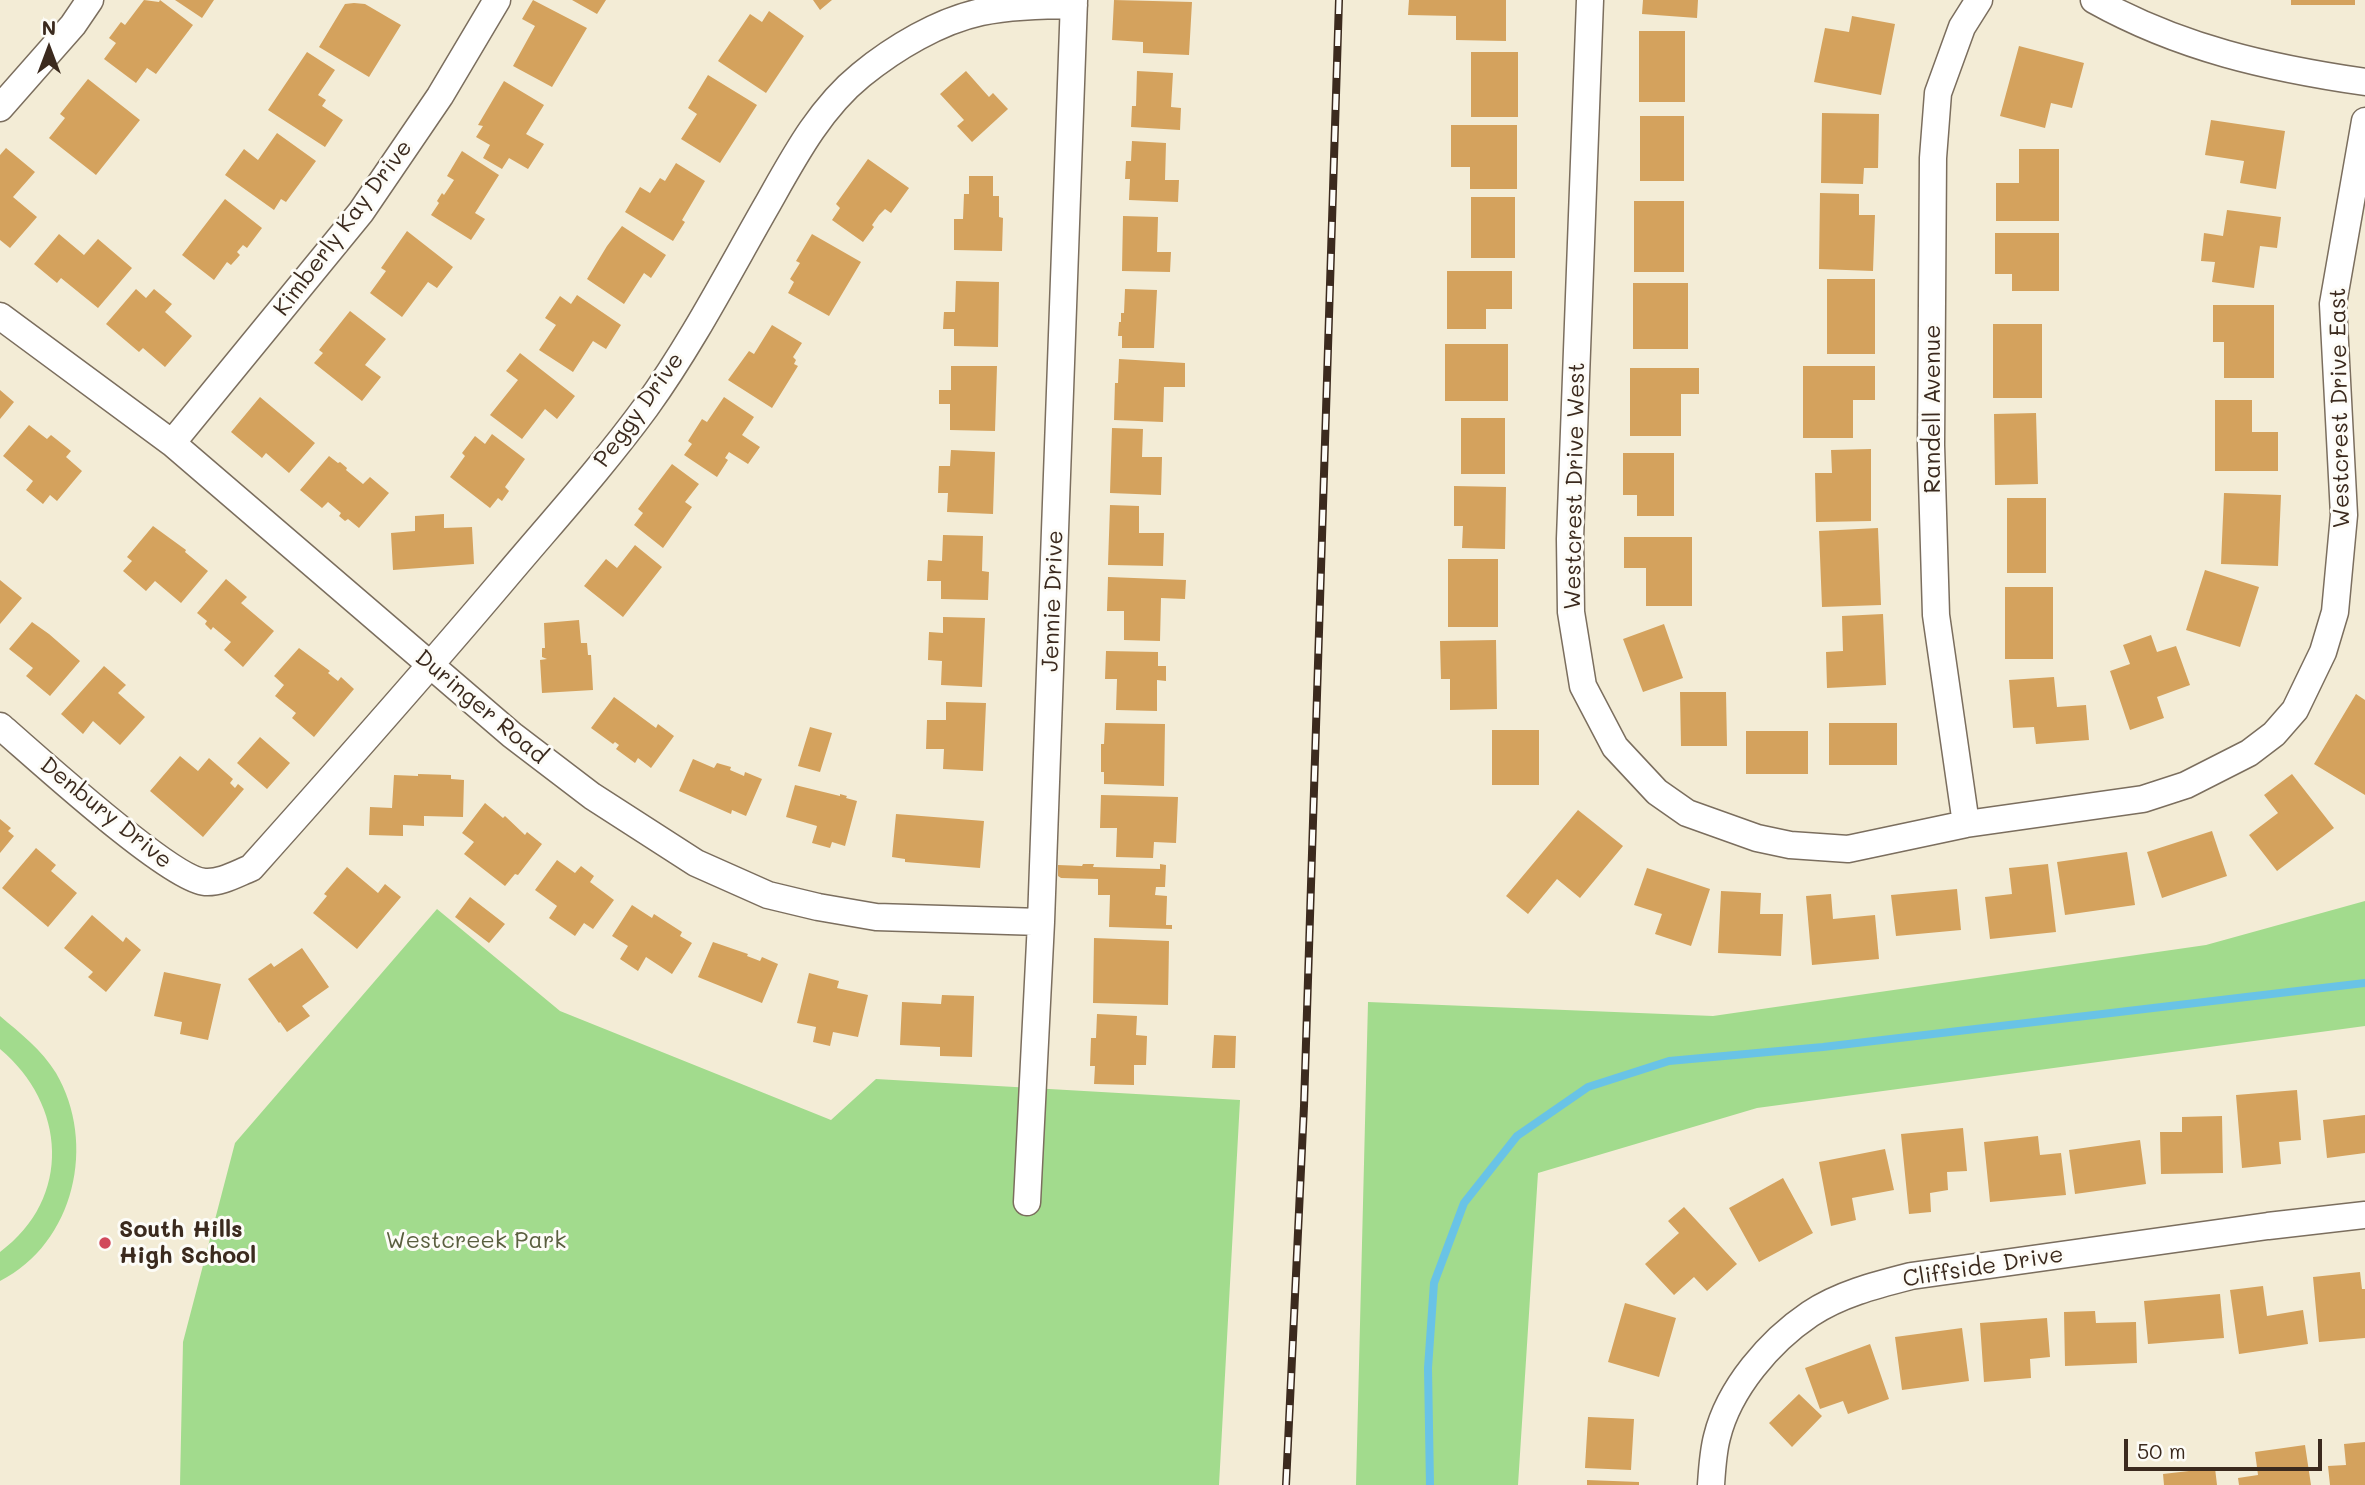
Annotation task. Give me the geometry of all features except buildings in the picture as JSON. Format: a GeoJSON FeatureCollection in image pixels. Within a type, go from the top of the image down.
{"type":"FeatureCollection","features":[{"type":"Feature","properties":{"kind":"street"},"geometry":{"type":"LineString","coordinates":[[0,108],[72,25],[90,0]]}},
{"type":"Feature","properties":{"kind":"street","name":"Kimberly Kay Drive"},"geometry":{"type":"LineString","coordinates":[[172,443],[361,212],[440,96],[497,0]]}},
{"type":"Feature","properties":{"kind":"street","name":"Westcrest Drive West"},"geometry":{"type":"LineString","coordinates":[[1590,0],[1570,539],[1571,612],[1583,686],[1615,747],[1657,792],[1687,813],[1757,838],[1790,845],[1848,849],[1966,824]]}},
{"type":"Feature","properties":{"kind":"street","name":"Randell Avenue"},"geometry":{"type":"LineString","coordinates":[[1966,824],[1936,615],[1931,445],[1933,158],[1938,93],[1962,27],[1979,0]]}},
{"type":"Feature","properties":{"kind":"street"},"geometry":{"type":"LineString","coordinates":[[2094,0],[2164,34],[2230,56],[2292,71],[2365,82]]}},
{"type":"Feature","properties":{"kind":"street","name":"Peggy Drive"},"geometry":{"type":"LineString","coordinates":[[221,880],[251,868],[431,665],[595,472],[684,349],[802,145],[835,100],[860,75],[890,54],[944,25],[979,13],[1032,5],[1074,3]]}},
{"type":"Feature","properties":{"kind":"street","name":"Jennie Drive"},"geometry":{"type":"LineString","coordinates":[[1027,1202],[1041,922],[1074,3]]}},
{"type":"Feature","properties":{"kind":"street","name":"Westcrest Drive East"},"geometry":{"type":"LineString","coordinates":[[1966,824],[2143,799],[2175,788],[2249,753],[2274,734],[2295,710],[2323,652],[2335,612],[2344,515],[2333,304],[2365,121]]}},
{"type":"Feature","properties":{"kind":"street","name":"Duringer Road"},"geometry":{"type":"LineString","coordinates":[[0,316],[172,443],[512,735],[592,796],[696,863],[768,895],[876,917],[1041,922]]}},
{"type":"Feature","properties":{"kind":"street","name":"Denbury Drive"},"geometry":{"type":"LineString","coordinates":[[0,726],[153,855],[185,876],[204,882],[221,880]]}},
{"type":"Feature","properties":{"kind":"street","name":"Cliffside Drive"},"geometry":{"type":"LineString","coordinates":[[1711,1485],[1717,1437],[1727,1409],[1744,1380],[1776,1341],[1811,1313],[1867,1287],[1911,1276],[2365,1215]]}},
{"type":"Feature","properties":{"kind":"green space"},"geometry":{"type":"Polygon","coordinates":[[[2365,901],[2365,1026],[1757,1108],[1538,1173],[1518,1485],[1356,1485],[1368,1002],[1713,1016],[2206,945],[2365,901]]]}},
{"type":"Feature","properties":{"kind":"green space","name":"Westcreek Park"},"geometry":{"type":"Polygon","coordinates":[[[437,909],[560,1011],[831,1120],[876,1079],[1240,1100],[1219,1485],[180,1485],[183,1342],[235,1143],[437,909]]]}},
{"type":"Feature","properties":{"kind":"green space"},"geometry":{"type":"Polygon","coordinates":[[[0,1016],[37,1049],[56,1073],[68,1100],[75,1130],[76,1160],[72,1189],[61,1217],[46,1242],[26,1264],[0,1281],[0,1252],[24,1230],[40,1205],[49,1179],[52,1151],[48,1123],[38,1096],[22,1071],[0,1049],[0,1016]]]}},
{"type":"Feature","properties":{"kind":"waterway"},"geometry":{"type":"LineString","coordinates":[[1430,1485],[1428,1368],[1434,1283],[1464,1203],[1517,1136],[1588,1087],[1669,1061],[1823,1047],[2365,983]]}},
{"type":"Feature","properties":{"kind":"railway"},"geometry":{"type":"LineString","coordinates":[[1286,1485],[1304,1106],[1339,0]]}},
{"type":"Feature","properties":{"kind":"place","name":"South Hills High School"},"geometry":{"type":"Point","coordinates":[105,1243]}}]}
